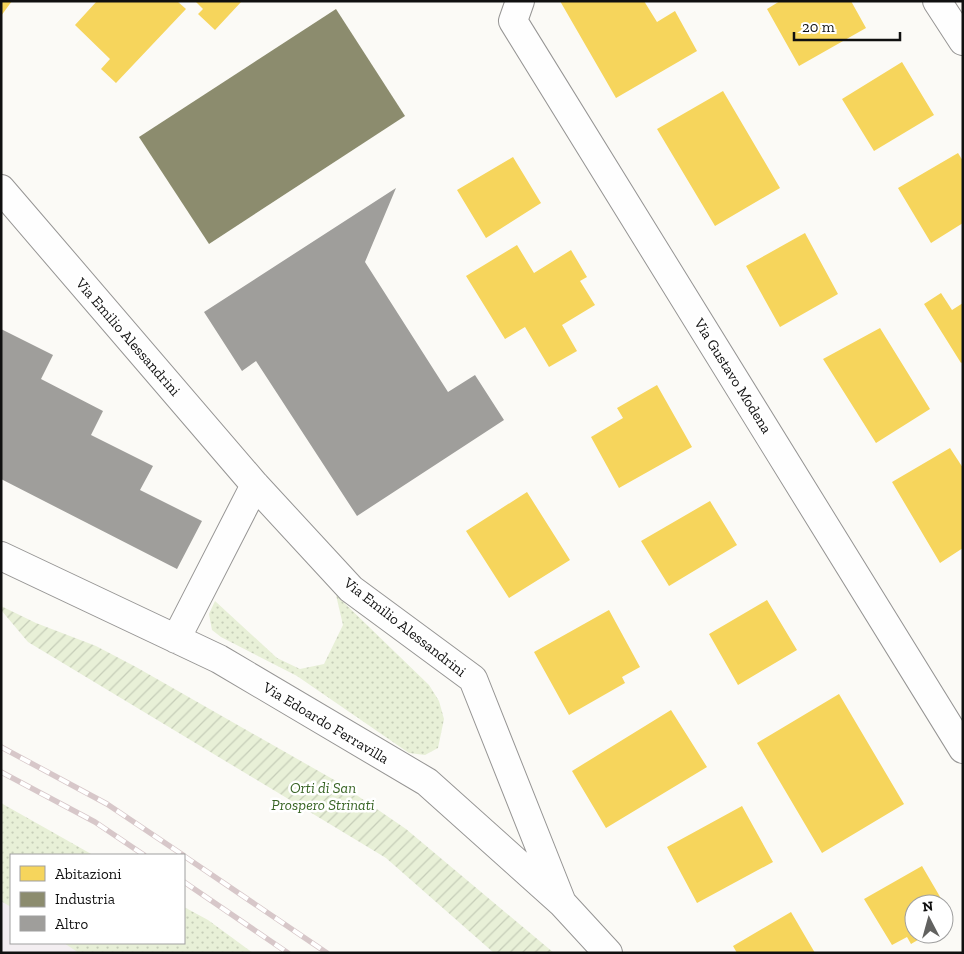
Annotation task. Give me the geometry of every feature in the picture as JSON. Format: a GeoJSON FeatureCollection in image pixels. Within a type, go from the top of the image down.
{"type":"FeatureCollection","features":[{"type":"Feature","properties":{"kind":"street","name":"Via Gustavo Modena"},"geometry":{"type":"LineString","coordinates":[[520,1],[513,21],[963,749]]}},
{"type":"Feature","properties":{"kind":"street"},"geometry":{"type":"LineString","coordinates":[[937,1],[963,42]]}},
{"type":"Feature","properties":{"kind":"street","name":"Via Emilio Alessandrini"},"geometry":{"type":"LineString","coordinates":[[1,189],[255,485],[351,589],[473,679],[562,903]]}},
{"type":"Feature","properties":{"kind":"street"},"geometry":{"type":"LineString","coordinates":[[176,639],[255,485]]}},
{"type":"Feature","properties":{"kind":"street","name":"Via Edoardo Ferravilla"},"geometry":{"type":"LineString","coordinates":[[1,556],[219,659],[427,782],[562,903],[608,953]]}},
{"type":"Feature","properties":{"kind":"shaded area"},"geometry":{"type":"Polygon","coordinates":[[[1,824],[11,854],[10,944],[185,943],[223,953],[1,953],[1,824]]]}},
{"type":"Feature","properties":{"kind":"green space"},"geometry":{"type":"Polygon","coordinates":[[[336,595],[429,685],[439,701],[444,719],[438,748],[425,755],[409,753],[297,676],[221,637],[212,630],[209,614],[215,601],[277,658],[300,669],[324,664],[343,625],[336,595]]]}},
{"type":"Feature","properties":{"kind":"green space","name":"Orti di San Prospero Strinati"},"geometry":{"type":"Polygon","coordinates":[[[1,606],[36,623],[96,646],[336,781],[406,829],[554,953],[494,953],[386,858],[28,642],[1,610],[1,606]]]}},
{"type":"Feature","properties":{"kind":"green space"},"geometry":{"type":"Polygon","coordinates":[[[1,803],[91,854],[10,854],[10,906],[1,901],[1,803]]]}},
{"type":"Feature","properties":{"kind":"green space"},"geometry":{"type":"Polygon","coordinates":[[[185,908],[208,920],[253,953],[79,953],[66,944],[185,944],[185,908]]]}},
{"type":"Feature","properties":{"kind":"building: Abitazioni"},"geometry":{"type":"Polygon","coordinates":[[[1,1],[12,1],[1,16],[1,1]]]}},
{"type":"Feature","properties":{"kind":"building: Abitazioni"},"geometry":{"type":"Polygon","coordinates":[[[97,1],[177,1],[186,9],[116,83],[101,69],[110,59],[75,25],[97,1]]]}},
{"type":"Feature","properties":{"kind":"building: Abitazioni"},"geometry":{"type":"Polygon","coordinates":[[[195,1],[242,1],[215,30],[198,14],[203,9],[195,1]]]}},
{"type":"Feature","properties":{"kind":"building: Abitazioni"},"geometry":{"type":"Polygon","coordinates":[[[560,1],[644,1],[657,22],[675,11],[697,51],[616,98],[560,1]]]}},
{"type":"Feature","properties":{"kind":"building: Abitazioni"},"geometry":{"type":"Polygon","coordinates":[[[780,1],[851,1],[866,28],[799,66],[767,9],[780,1]]]}},
{"type":"Feature","properties":{"kind":"building: Abitazioni"},"geometry":{"type":"Polygon","coordinates":[[[902,62],[934,115],[874,151],[842,99],[902,62]]]}},
{"type":"Feature","properties":{"kind":"building: Abitazioni"},"geometry":{"type":"Polygon","coordinates":[[[723,91],[780,188],[715,226],[657,129],[723,91]]]}},
{"type":"Feature","properties":{"kind":"building: Abitazioni"},"geometry":{"type":"Polygon","coordinates":[[[958,153],[963,161],[963,223],[931,243],[898,188],[958,153]]]}},
{"type":"Feature","properties":{"kind":"building: Abitazioni"},"geometry":{"type":"Polygon","coordinates":[[[513,157],[541,203],[486,238],[457,190],[513,157]]]}},
{"type":"Feature","properties":{"kind":"building: Abitazioni"},"geometry":{"type":"Polygon","coordinates":[[[805,233],[838,294],[780,327],[746,266],[805,233]]]}},
{"type":"Feature","properties":{"kind":"building: Abitazioni"},"geometry":{"type":"Polygon","coordinates":[[[517,245],[534,273],[571,250],[587,277],[580,281],[595,305],[562,325],[577,351],[549,367],[525,327],[505,339],[466,276],[517,245]]]}},
{"type":"Feature","properties":{"kind":"building: Abitazioni"},"geometry":{"type":"Polygon","coordinates":[[[941,293],[952,310],[963,303],[963,362],[961,363],[924,304],[941,293]]]}},
{"type":"Feature","properties":{"kind":"building: Abitazioni"},"geometry":{"type":"Polygon","coordinates":[[[880,328],[930,409],[876,443],[823,359],[880,328]]]}},
{"type":"Feature","properties":{"kind":"building: Abitazioni"},"geometry":{"type":"Polygon","coordinates":[[[657,385],[692,447],[619,488],[591,437],[623,418],[617,408],[657,385]]]}},
{"type":"Feature","properties":{"kind":"building: Abitazioni"},"geometry":{"type":"Polygon","coordinates":[[[950,448],[963,468],[963,548],[940,563],[892,482],[950,448]]]}},
{"type":"Feature","properties":{"kind":"building: Abitazioni"},"geometry":{"type":"Polygon","coordinates":[[[527,492],[570,560],[509,598],[466,531],[527,492]]]}},
{"type":"Feature","properties":{"kind":"building: Abitazioni"},"geometry":{"type":"Polygon","coordinates":[[[710,501],[737,545],[669,586],[641,541],[710,501]]]}},
{"type":"Feature","properties":{"kind":"building: Abitazioni"},"geometry":{"type":"Polygon","coordinates":[[[767,600],[797,650],[738,685],[709,634],[767,600]]]}},
{"type":"Feature","properties":{"kind":"building: Abitazioni"},"geometry":{"type":"Polygon","coordinates":[[[609,610],[640,667],[622,677],[625,683],[569,715],[534,652],[609,610]]]}},
{"type":"Feature","properties":{"kind":"building: Abitazioni"},"geometry":{"type":"Polygon","coordinates":[[[839,694],[904,804],[822,853],[757,743],[839,694]]]}},
{"type":"Feature","properties":{"kind":"building: Abitazioni"},"geometry":{"type":"Polygon","coordinates":[[[671,710],[707,767],[606,828],[572,771],[671,710]]]}},
{"type":"Feature","properties":{"kind":"building: Abitazioni"},"geometry":{"type":"Polygon","coordinates":[[[742,806],[773,862],[697,903],[667,847],[742,806]]]}},
{"type":"Feature","properties":{"kind":"building: Abitazioni"},"geometry":{"type":"Polygon","coordinates":[[[922,866],[938,894],[904,894],[904,939],[892,945],[864,899],[922,866]]]}},
{"type":"Feature","properties":{"kind":"building: Abitazioni"},"geometry":{"type":"Polygon","coordinates":[[[791,912],[815,953],[737,953],[733,946],[791,912]]]}},
{"type":"Feature","properties":{"kind":"building: Industria"},"geometry":{"type":"Polygon","coordinates":[[[336,9],[405,116],[209,244],[139,137],[336,9]]]}},
{"type":"Feature","properties":{"kind":"building: Altro"},"geometry":{"type":"Polygon","coordinates":[[[396,188],[365,262],[448,392],[475,375],[504,420],[357,516],[256,361],[242,371],[204,312],[396,188]]]}},
{"type":"Feature","properties":{"kind":"building: Altro"},"geometry":{"type":"Polygon","coordinates":[[[1,329],[53,355],[41,379],[103,411],[91,435],[153,466],[140,490],[202,521],[177,569],[1,479],[1,329]]]}},
{"type":"Feature","properties":{"kind":"railway"},"geometry":{"type":"LineString","coordinates":[[1,747],[107,804],[182,854]]}},
{"type":"Feature","properties":{"kind":"railway"},"geometry":{"type":"LineString","coordinates":[[1,772],[95,822],[143,854]]}},
{"type":"Feature","properties":{"kind":"railway"},"geometry":{"type":"LineString","coordinates":[[185,857],[327,953]]}},
{"type":"Feature","properties":{"kind":"railway"},"geometry":{"type":"LineString","coordinates":[[185,883],[288,953]]}}]}
